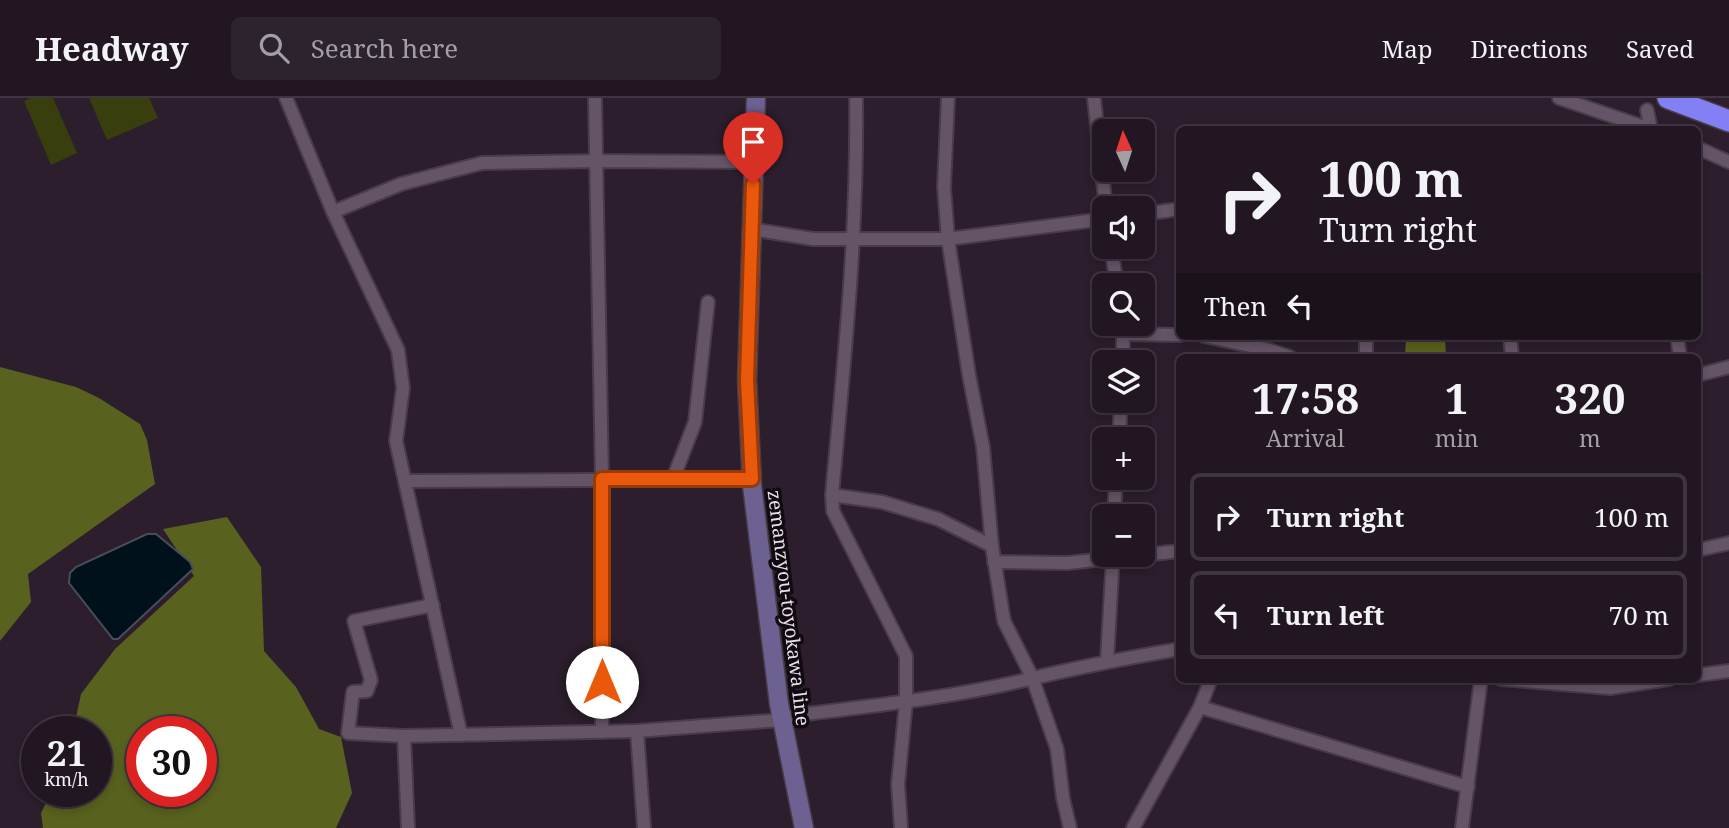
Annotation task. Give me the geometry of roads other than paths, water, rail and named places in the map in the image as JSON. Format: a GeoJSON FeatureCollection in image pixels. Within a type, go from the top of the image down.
{"type":"FeatureCollection","features":[{"type":"Feature","properties":{"kind":"highway"},"geometry":{"type":"LineString","coordinates":[[1668,98],[1729,121]]}},
{"type":"Feature","properties":{"kind":"main road","name":"zemanzyou-toyokawa line"},"geometry":{"type":"LineString","coordinates":[[756,98],[747,380],[752,479],[781,720],[804,828]]}},
{"type":"Feature","properties":{"kind":"street"},"geometry":{"type":"LineString","coordinates":[[286,98],[333,212],[398,350],[403,388],[396,441],[461,735]]}},
{"type":"Feature","properties":{"kind":"street"},"geometry":{"type":"LineString","coordinates":[[595,98],[602,479],[602,732]]}},
{"type":"Feature","properties":{"kind":"street"},"geometry":{"type":"LineString","coordinates":[[856,98],[857,176],[832,495],[833,510],[906,656],[906,702],[898,784],[901,828]]}},
{"type":"Feature","properties":{"kind":"street"},"geometry":{"type":"LineString","coordinates":[[948,98],[944,187],[948,239],[983,447],[992,546],[1004,621],[1032,677],[1057,749],[1070,828]]}},
{"type":"Feature","properties":{"kind":"street"},"geometry":{"type":"LineString","coordinates":[[1094,98],[1104,196]]}},
{"type":"Feature","properties":{"kind":"street"},"geometry":{"type":"LineString","coordinates":[[1559,98],[1642,126]]}},
{"type":"Feature","properties":{"kind":"street"},"geometry":{"type":"LineString","coordinates":[[1647,110],[1650,126]]}},
{"type":"Feature","properties":{"kind":"street"},"geometry":{"type":"LineString","coordinates":[[1701,149],[1729,162]]}},
{"type":"Feature","properties":{"kind":"street"},"geometry":{"type":"LineString","coordinates":[[333,212],[401,184],[482,163],[753,162]]}},
{"type":"Feature","properties":{"kind":"street"},"geometry":{"type":"LineString","coordinates":[[1155,212],[1176,210]]}},
{"type":"Feature","properties":{"kind":"street"},"geometry":{"type":"LineString","coordinates":[[751,229],[813,239],[948,239],[1092,221]]}},
{"type":"Feature","properties":{"kind":"street"},"geometry":{"type":"LineString","coordinates":[[673,479],[695,422],[708,302]]}},
{"type":"Feature","properties":{"kind":"street"},"geometry":{"type":"LineString","coordinates":[[1155,332],[1176,335]]}},
{"type":"Feature","properties":{"kind":"street"},"geometry":{"type":"LineString","coordinates":[[1223,340],[1281,354]]}},
{"type":"Feature","properties":{"kind":"street"},"geometry":{"type":"LineString","coordinates":[[1701,374],[1729,367]]}},
{"type":"Feature","properties":{"kind":"street"},"geometry":{"type":"LineString","coordinates":[[405,481],[752,479]]}},
{"type":"Feature","properties":{"kind":"street"},"geometry":{"type":"LineString","coordinates":[[832,495],[882,502],[938,519],[992,546]]}},
{"type":"Feature","properties":{"kind":"street"},"geometry":{"type":"LineString","coordinates":[[1701,549],[1729,543]]}},
{"type":"Feature","properties":{"kind":"street"},"geometry":{"type":"LineString","coordinates":[[1155,553],[1176,551]]}},
{"type":"Feature","properties":{"kind":"street"},"geometry":{"type":"LineString","coordinates":[[995,562],[1068,563],[1092,560]]}},
{"type":"Feature","properties":{"kind":"street"},"geometry":{"type":"LineString","coordinates":[[1107,661],[1112,567]]}},
{"type":"Feature","properties":{"kind":"street"},"geometry":{"type":"LineString","coordinates":[[433,605],[354,621],[371,680],[368,691],[353,692],[348,733],[404,736],[637,731],[781,720],[797,715],[906,702],[1176,650]]}},
{"type":"Feature","properties":{"kind":"street"},"geometry":{"type":"LineString","coordinates":[[1701,675],[1729,671]]}},
{"type":"Feature","properties":{"kind":"street"},"geometry":{"type":"LineString","coordinates":[[1133,828],[1200,707],[1209,683]]}},
{"type":"Feature","properties":{"kind":"street"},"geometry":{"type":"LineString","coordinates":[[1462,828],[1481,683]]}},
{"type":"Feature","properties":{"kind":"street"},"geometry":{"type":"LineString","coordinates":[[1549,683],[1610,688],[1643,683]]}},
{"type":"Feature","properties":{"kind":"street"},"geometry":{"type":"LineString","coordinates":[[1200,707],[1468,788]]}},
{"type":"Feature","properties":{"kind":"street"},"geometry":{"type":"LineString","coordinates":[[637,731],[643,828]]}},
{"type":"Feature","properties":{"kind":"street"},"geometry":{"type":"LineString","coordinates":[[404,736],[408,828]]}},
{"type":"Feature","properties":{"kind":"water"},"geometry":{"type":"Polygon","coordinates":[[[147,534],[156,534],[190,562],[193,569],[118,639],[113,639],[69,583],[70,573],[76,567],[147,534]]]}}]}
